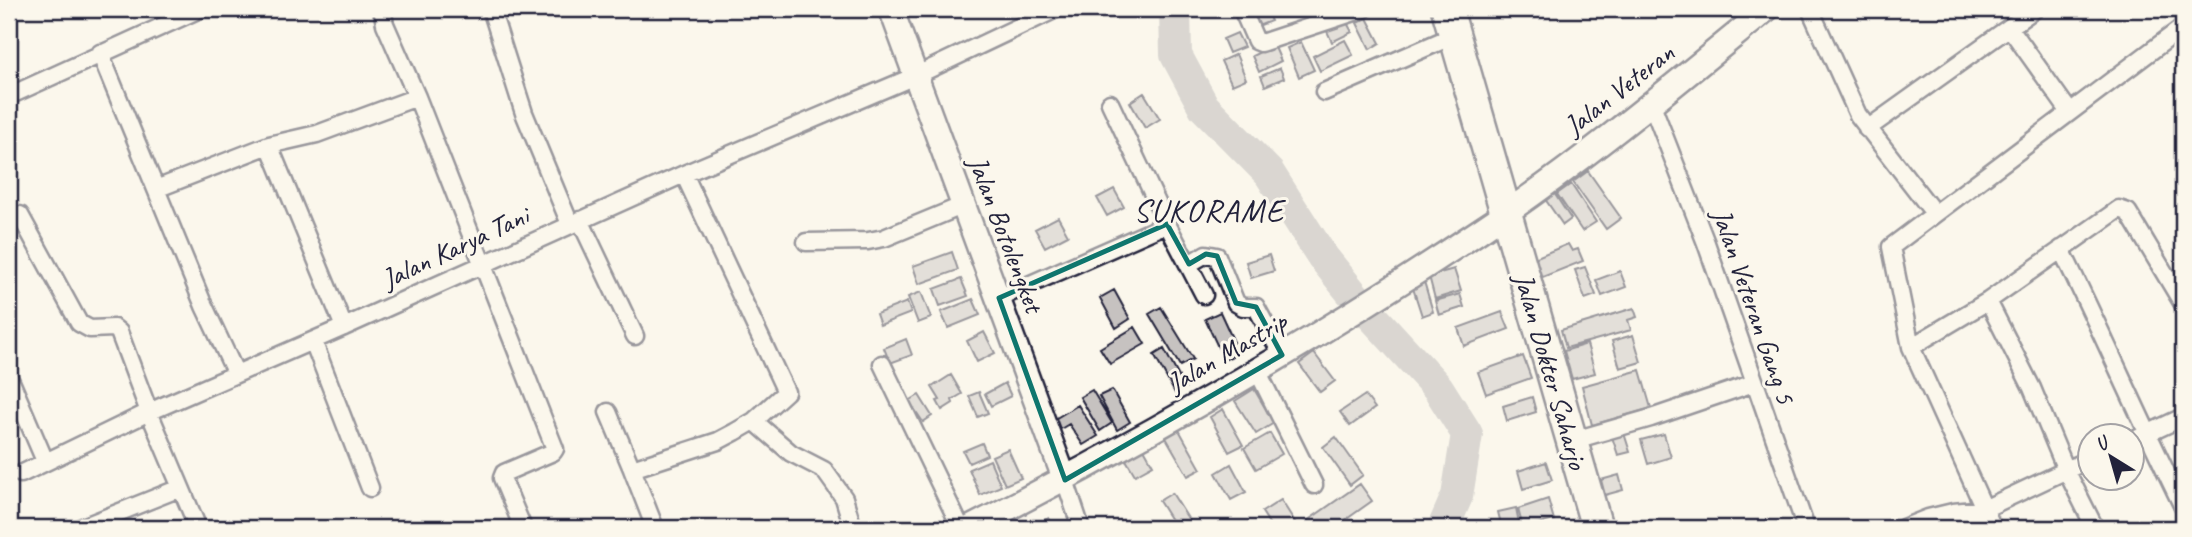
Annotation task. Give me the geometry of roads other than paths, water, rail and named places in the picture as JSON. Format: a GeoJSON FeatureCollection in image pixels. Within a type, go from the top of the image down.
{"type":"FeatureCollection","features":[{"type":"Feature","properties":{"kind":"highway","name":"Jalan Dokter Saharjo"},"geometry":{"type":"LineString","coordinates":[[1451,22],[1597,528]]}},
{"type":"Feature","properties":{"kind":"street"},"geometry":{"type":"LineString","coordinates":[[9,96],[200,9]]}},
{"type":"Feature","properties":{"kind":"street"},"geometry":{"type":"LineString","coordinates":[[382,9],[385,24],[555,449],[504,473],[502,478],[523,528]]}},
{"type":"Feature","properties":{"kind":"street"},"geometry":{"type":"LineString","coordinates":[[491,9],[524,113],[575,222],[635,336]]}},
{"type":"Feature","properties":{"kind":"street","name":"Jalan Botolengket"},"geometry":{"type":"LineString","coordinates":[[891,9],[1065,480]]}},
{"type":"Feature","properties":{"kind":"street"},"geometry":{"type":"LineString","coordinates":[[1242,9],[1256,41],[1261,43],[1364,9]]}},
{"type":"Feature","properties":{"kind":"street","name":"Jalan Veteran"},"geometry":{"type":"LineString","coordinates":[[1505,213],[1651,102],[1767,9]]}},
{"type":"Feature","properties":{"kind":"street"},"geometry":{"type":"LineString","coordinates":[[1810,9],[1853,106],[1867,129],[1934,213]]}},
{"type":"Feature","properties":{"kind":"street"},"geometry":{"type":"LineString","coordinates":[[1867,129],[2035,9]]}},
{"type":"Feature","properties":{"kind":"street","name":"Jalan Karya Tani"},"geometry":{"type":"LineString","coordinates":[[21,474],[149,412],[575,222],[915,76],[1045,11]]}},
{"type":"Feature","properties":{"kind":"street"},"geometry":{"type":"LineString","coordinates":[[1324,92],[1451,22]]}},
{"type":"Feature","properties":{"kind":"street"},"geometry":{"type":"LineString","coordinates":[[2010,27],[2069,111]]}},
{"type":"Feature","properties":{"kind":"street"},"geometry":{"type":"LineString","coordinates":[[1993,528],[1911,347],[1891,247],[2183,27]]}},
{"type":"Feature","properties":{"kind":"street"},"geometry":{"type":"LineString","coordinates":[[100,53],[204,306],[236,374]]}},
{"type":"Feature","properties":{"kind":"street"},"geometry":{"type":"LineString","coordinates":[[156,189],[269,145],[317,134],[416,97]]}},
{"type":"Feature","properties":{"kind":"street","name":"Jalan Veteran Gang 5"},"geometry":{"type":"LineString","coordinates":[[1651,102],[1706,243],[1805,528]]}},
{"type":"Feature","properties":{"kind":"street"},"geometry":{"type":"LineString","coordinates":[[1110,103],[1167,224],[1205,295]]}},
{"type":"Feature","properties":{"kind":"street"},"geometry":{"type":"LineString","coordinates":[[269,145],[344,327]]}},
{"type":"Feature","properties":{"kind":"street"},"geometry":{"type":"LineString","coordinates":[[632,469],[718,441],[754,421],[786,392],[684,174]]}},
{"type":"Feature","properties":{"kind":"street"},"geometry":{"type":"LineString","coordinates":[[806,242],[867,241],[884,238],[964,205]]}},
{"type":"Feature","properties":{"kind":"street"},"geometry":{"type":"LineString","coordinates":[[1911,347],[1988,301],[2119,209],[2128,212],[2183,304]]}},
{"type":"Feature","properties":{"kind":"street","name":"Jalan Mastrip"},"geometry":{"type":"LineString","coordinates":[[971,528],[1065,480],[1257,370],[1384,293],[1505,213]]}},
{"type":"Feature","properties":{"kind":"street"},"geometry":{"type":"LineString","coordinates":[[20,215],[79,323],[90,329],[114,328],[119,332],[198,528]]}},
{"type":"Feature","properties":{"kind":"street"},"geometry":{"type":"LineString","coordinates":[[999,298],[1167,224]]}},
{"type":"Feature","properties":{"kind":"street"},"geometry":{"type":"LineString","coordinates":[[2060,249],[2105,338],[2134,421]]}},
{"type":"Feature","properties":{"kind":"street"},"geometry":{"type":"LineString","coordinates":[[1189,264],[1206,254],[1217,256],[1236,303],[1243,307],[1256,307],[1282,355]]}},
{"type":"Feature","properties":{"kind":"street"},"geometry":{"type":"LineString","coordinates":[[1988,301],[2032,388],[2066,470],[2095,528]]}},
{"type":"Feature","properties":{"kind":"street"},"geometry":{"type":"LineString","coordinates":[[313,341],[370,488]]}},
{"type":"Feature","properties":{"kind":"street"},"geometry":{"type":"LineString","coordinates":[[882,364],[961,528]]}},
{"type":"Feature","properties":{"kind":"street"},"geometry":{"type":"LineString","coordinates":[[1257,370],[1314,485]]}},
{"type":"Feature","properties":{"kind":"street"},"geometry":{"type":"LineString","coordinates":[[9,377],[45,461]]}},
{"type":"Feature","properties":{"kind":"street"},"geometry":{"type":"LineString","coordinates":[[1571,441],[1651,418],[1754,383]]}},
{"type":"Feature","properties":{"kind":"street"},"geometry":{"type":"LineString","coordinates":[[607,412],[655,528]]}},
{"type":"Feature","properties":{"kind":"street"},"geometry":{"type":"LineString","coordinates":[[2146,434],[2183,416]]}},
{"type":"Feature","properties":{"kind":"street"},"geometry":{"type":"LineString","coordinates":[[754,421],[791,453],[824,470],[845,498],[853,528]]}},
{"type":"Feature","properties":{"kind":"street"},"geometry":{"type":"LineString","coordinates":[[2146,447],[2183,506]]}},
{"type":"Feature","properties":{"kind":"street"},"geometry":{"type":"LineString","coordinates":[[1903,528],[1953,512],[1984,509],[2076,466]]}},
{"type":"Feature","properties":{"kind":"street"},"geometry":{"type":"LineString","coordinates":[[1065,480],[1081,528]]}},
{"type":"Feature","properties":{"kind":"street"},"geometry":{"type":"LineString","coordinates":[[79,528],[180,488]]}},
{"type":"Feature","properties":{"kind":"waterway"},"geometry":{"type":"LineString","coordinates":[[1175,9],[1176,55],[1204,107],[1269,173],[1322,256],[1360,303],[1438,388],[1467,434],[1457,496],[1443,528]]}},
{"type":"Feature","properties":{"kind":"district","name":"SUKORAME"},"geometry":{"type":"Point","coordinates":[1209,210]}}]}
